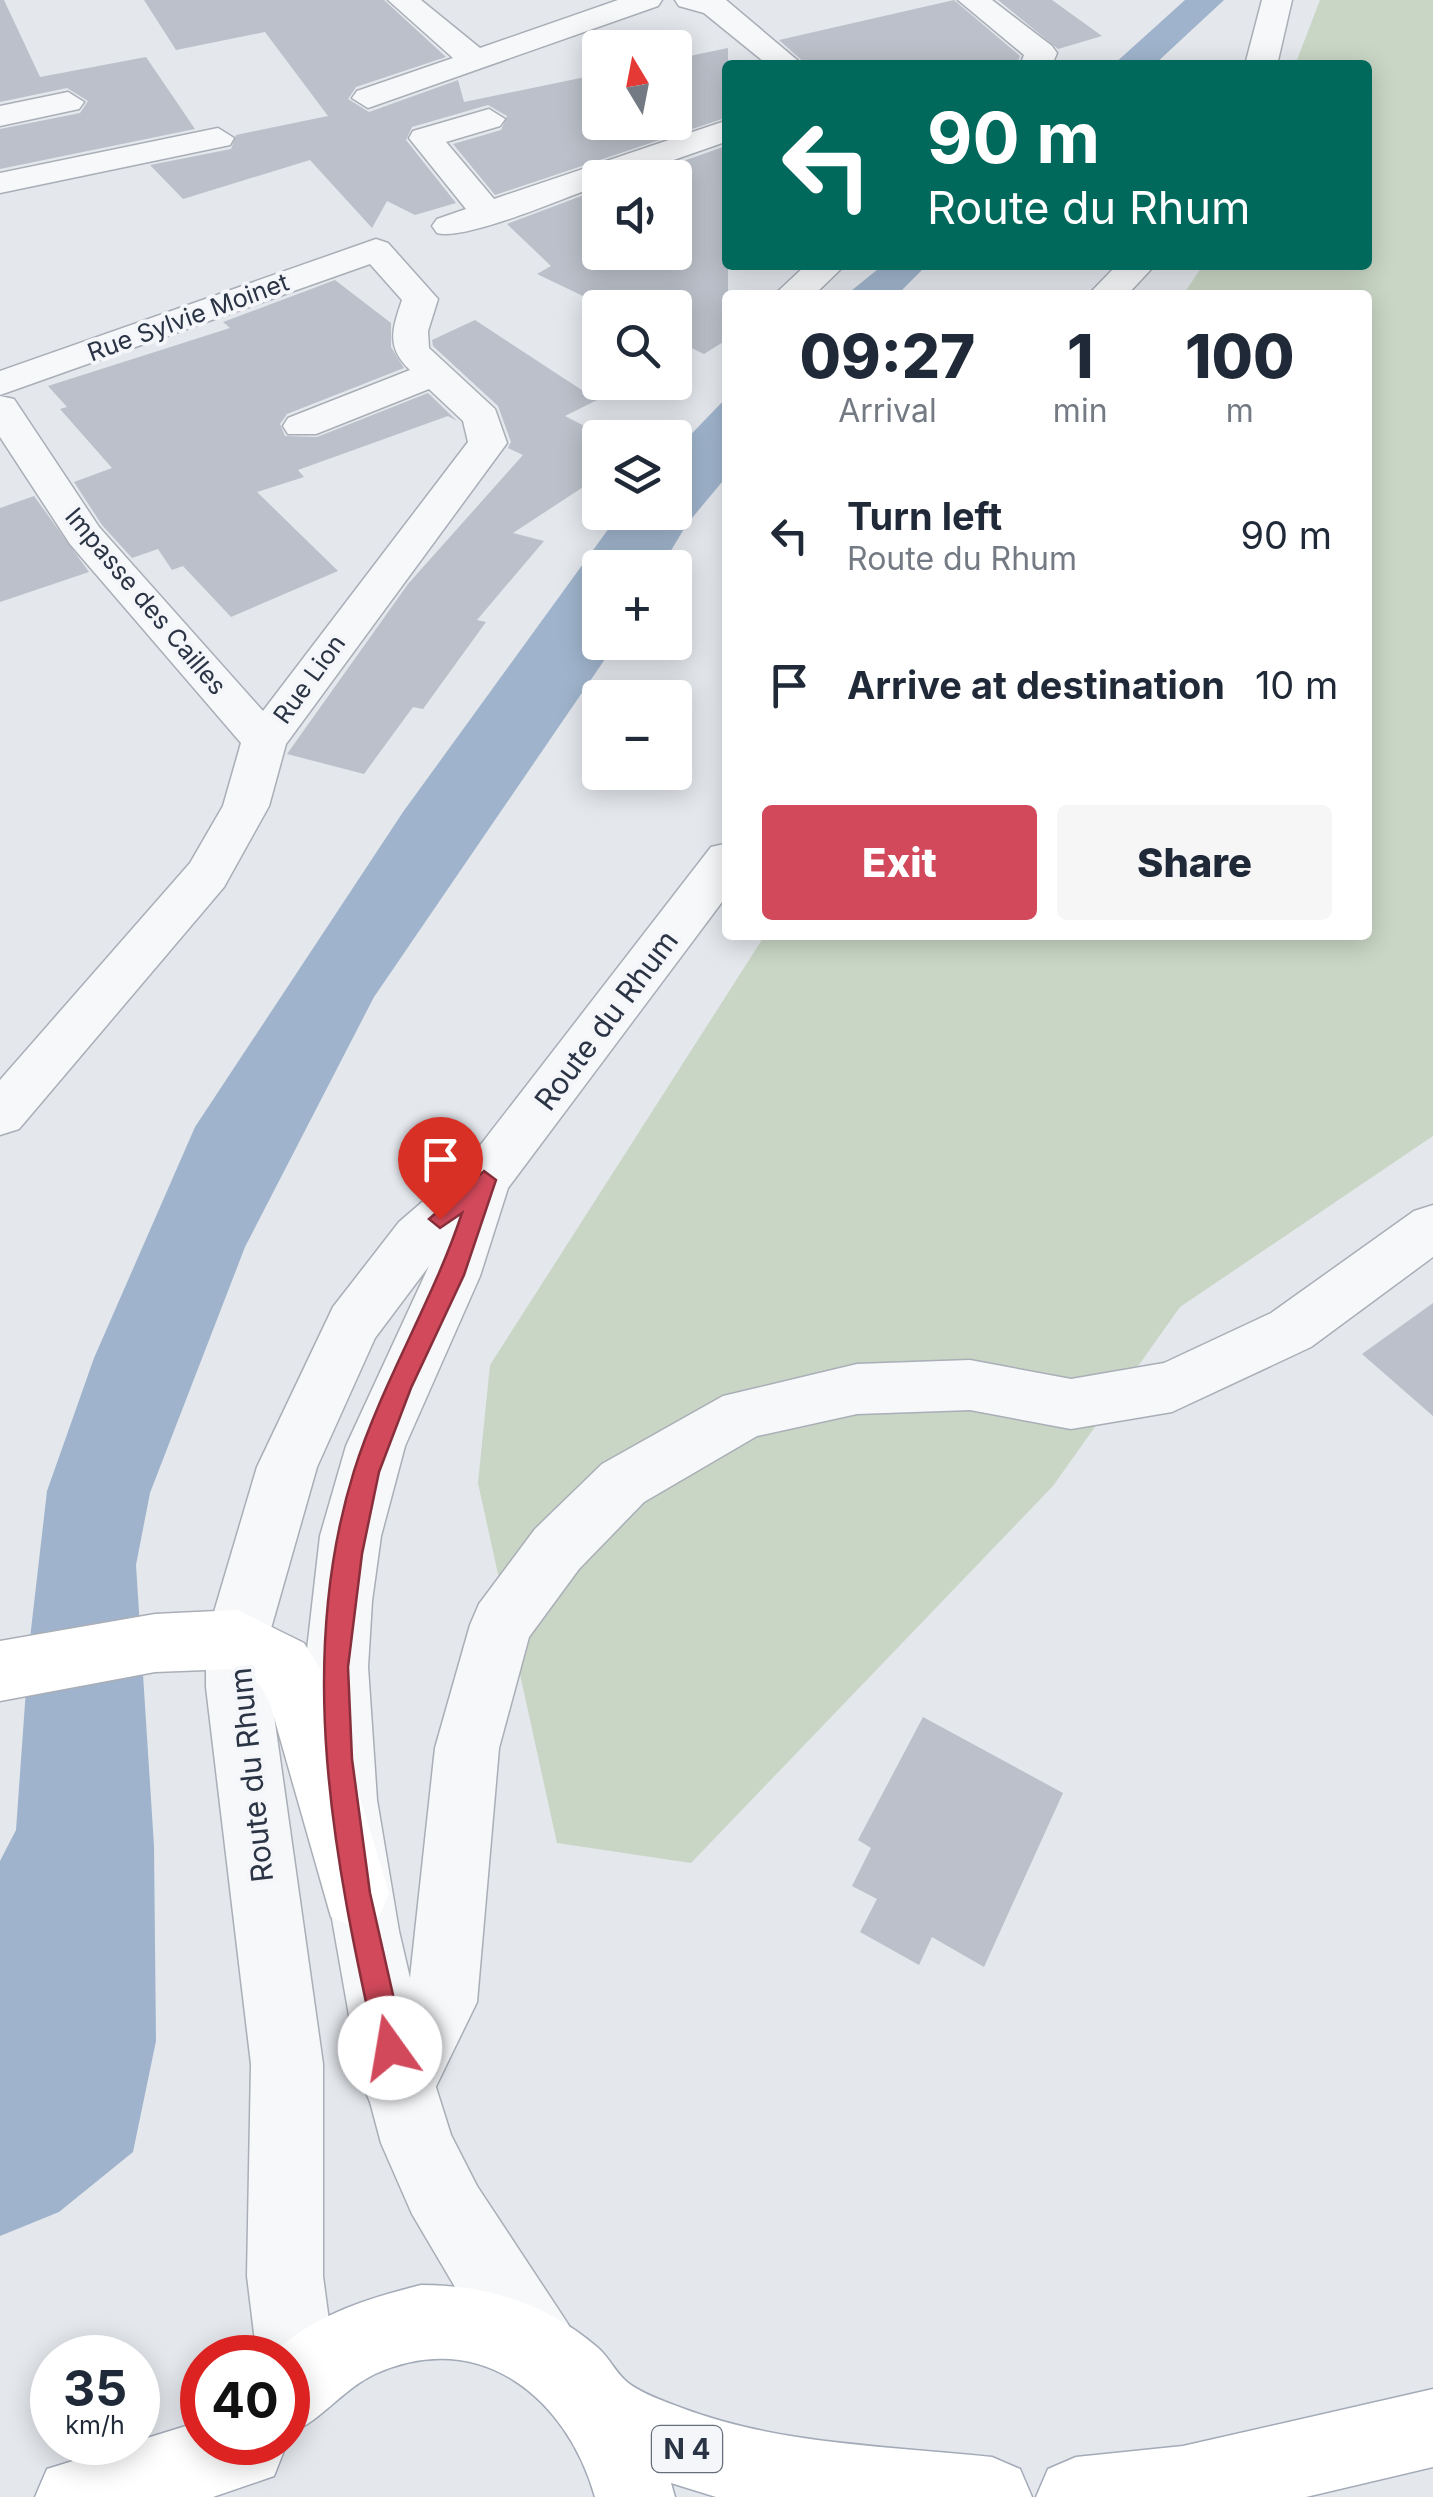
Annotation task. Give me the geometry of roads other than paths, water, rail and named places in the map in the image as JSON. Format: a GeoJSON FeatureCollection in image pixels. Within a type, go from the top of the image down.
{"type":"FeatureCollection","features":[{"type":"Feature","properties":{"kind":"main road"},"geometry":{"type":"LineString","coordinates":[[0,1671],[154,1643],[237,1638],[282,1664],[299,1693],[329,1812],[356,1893]]}},
{"type":"Feature","properties":{"kind":"main road"},"geometry":{"type":"LineString","coordinates":[[310,2384],[349,2344],[406,2323],[464,2320],[518,2336],[565,2366],[604,2414],[630,2472],[635,2497]]}},
{"type":"Feature","properties":{"kind":"main road","name":"N 4"},"geometry":{"type":"LineString","coordinates":[[604,2414],[676,2446],[774,2474],[992,2497]]}},
{"type":"Feature","properties":{"kind":"main road"},"geometry":{"type":"LineString","coordinates":[[1076,2497],[1183,2486],[1433,2428]]}},
{"type":"Feature","properties":{"kind":"main road"},"geometry":{"type":"LineString","coordinates":[[74,2497],[180,2461]]}},
{"type":"Feature","properties":{"kind":"street"},"geometry":{"type":"LineString","coordinates":[[402,0],[475,60]]}},
{"type":"Feature","properties":{"kind":"street"},"geometry":{"type":"LineString","coordinates":[[368,98],[647,0]]}},
{"type":"Feature","properties":{"kind":"street"},"geometry":{"type":"LineString","coordinates":[[973,0],[1041,52],[1038,60]]}},
{"type":"Feature","properties":{"kind":"street"},"geometry":{"type":"LineString","coordinates":[[1262,60],[1277,0]]}},
{"type":"Feature","properties":{"kind":"street"},"geometry":{"type":"LineString","coordinates":[[714,2],[781,60]]}},
{"type":"Feature","properties":{"kind":"street"},"geometry":{"type":"LineString","coordinates":[[0,116],[68,102]]}},
{"type":"Feature","properties":{"kind":"street"},"geometry":{"type":"LineString","coordinates":[[488,214],[425,138],[489,119]]}},
{"type":"Feature","properties":{"kind":"street"},"geometry":{"type":"LineString","coordinates":[[449,226],[722,132]]}},
{"type":"Feature","properties":{"kind":"street"},"geometry":{"type":"LineString","coordinates":[[0,184],[218,138]]}},
{"type":"Feature","properties":{"kind":"street","name":"Rue Lion"},"geometry":{"type":"LineString","coordinates":[[0,1115],[207,875],[246,806],[264,741],[488,443],[481,418],[411,350],[410,331],[420,300],[376,250]]}},
{"type":"Feature","properties":{"kind":"street","name":"Rue Sylvie Moinet"},"geometry":{"type":"LineString","coordinates":[[0,384],[376,250]]}},
{"type":"Feature","properties":{"kind":"street"},"geometry":{"type":"LineString","coordinates":[[798,290],[822,270]]}},
{"type":"Feature","properties":{"kind":"street"},"geometry":{"type":"LineString","coordinates":[[1111,290],[1132,270]]}},
{"type":"Feature","properties":{"kind":"street"},"geometry":{"type":"LineString","coordinates":[[302,426],[433,374]]}},
{"type":"Feature","properties":{"kind":"street","name":"Impasse des Cailles"},"geometry":{"type":"LineString","coordinates":[[0,406],[84,535],[264,741]]}},
{"type":"Feature","properties":{"kind":"street","name":"Route du Rhum"},"geometry":{"type":"LineString","coordinates":[[276,2335],[285,2276],[287,2064],[238,1688],[237,1638],[287,1467],[353,1324],[418,1238],[484,1180],[722,867]]}},
{"type":"Feature","properties":{"kind":"street","name":"Route du Rhum"},"geometry":{"type":"LineString","coordinates":[[484,1180],[453,1275],[399,1388],[366,1472],[349,1554],[335,1667],[339,1759],[356,1893],[399,2086],[434,2178],[540,2351]]}},
{"type":"Feature","properties":{"kind":"street"},"geometry":{"type":"LineString","coordinates":[[399,2086],[442,2002],[467,1748],[502,1626],[556,1549],[623,1482],[744,1414],[857,1390],[970,1386],[1071,1404],[1172,1387],[1291,1330],[1433,1227]]}},
{"type":"Feature","properties":{"kind":"water"},"geometry":{"type":"Polygon","coordinates":[[[877,270],[922,270],[902,290],[852,290],[877,270]]]}},
{"type":"Feature","properties":{"kind":"water"},"geometry":{"type":"Polygon","coordinates":[[[722,402],[722,482],[692,518],[692,433],[722,402]]]}},
{"type":"Feature","properties":{"kind":"water"},"geometry":{"type":"Polygon","coordinates":[[[608,530],[683,530],[671,550],[593,550],[608,530]]]}},
{"type":"Feature","properties":{"kind":"water"},"geometry":{"type":"Polygon","coordinates":[[[582,565],[582,660],[604,660],[591,680],[582,680],[582,693],[374,997],[245,1247],[150,1493],[136,1565],[154,1846],[156,2041],[133,2152],[59,2212],[0,2236],[0,1861],[16,1830],[29,1647],[47,1491],[94,1358],[195,1127],[403,812],[582,565]]]}},
{"type":"Feature","properties":{"kind":"waterway"},"geometry":{"type":"LineString","coordinates":[[1138,60],[1206,0]]}}]}
